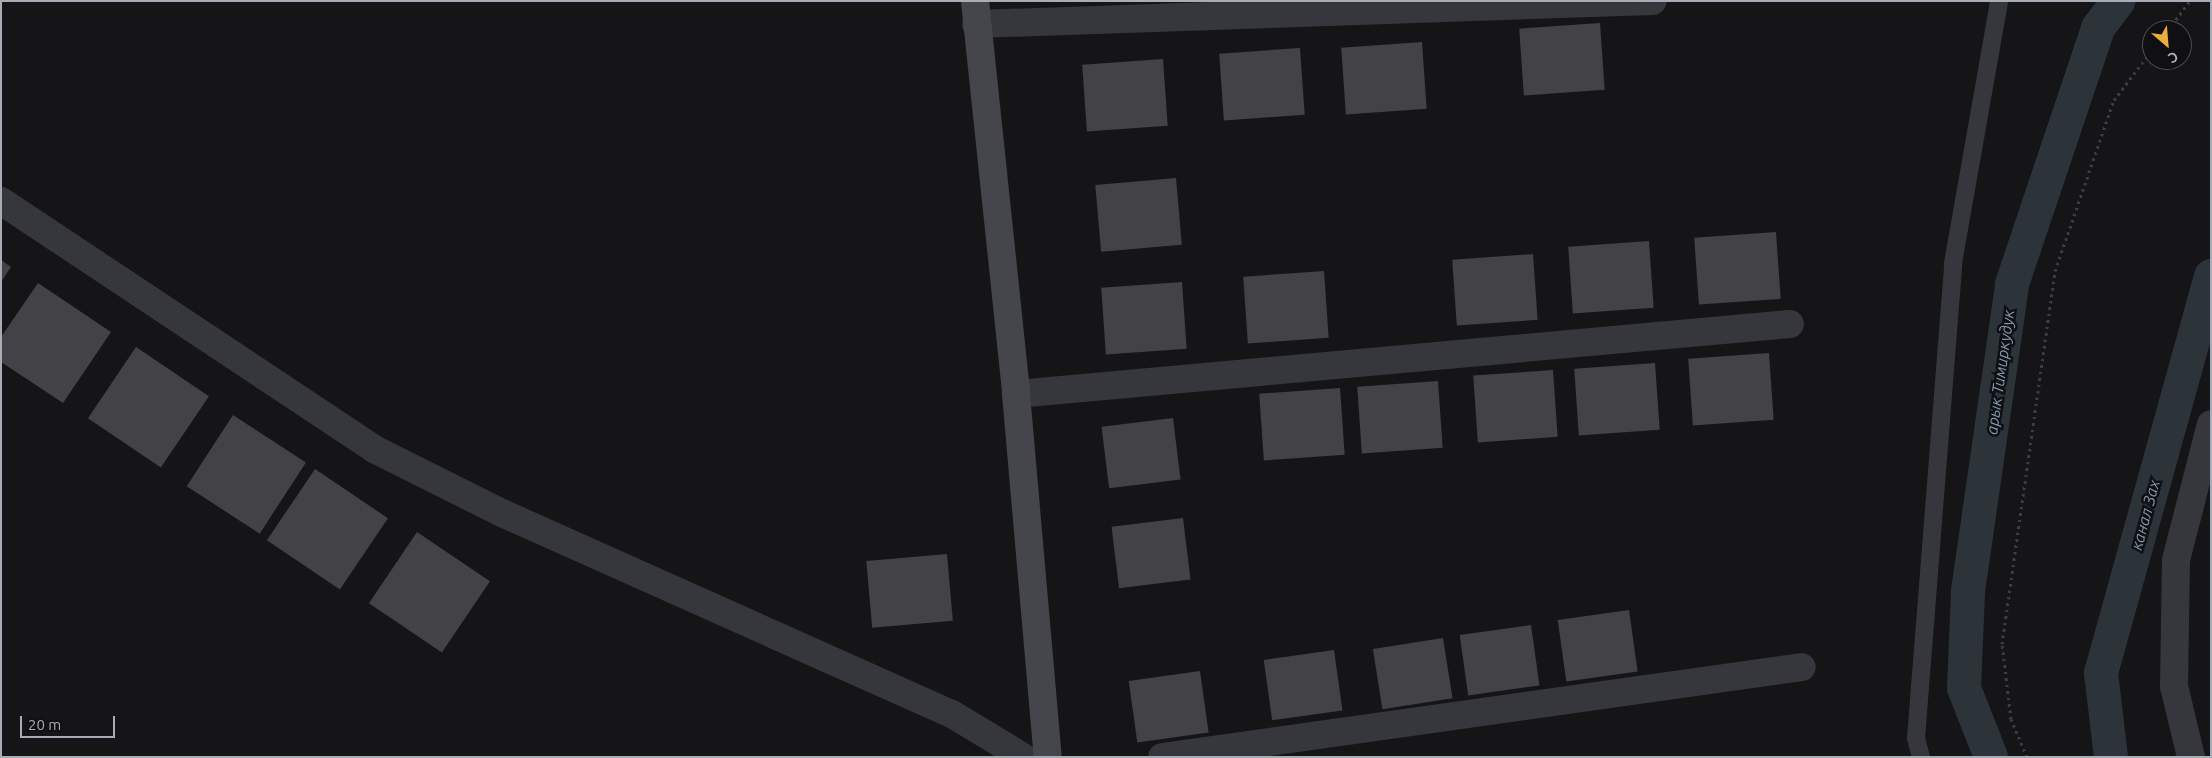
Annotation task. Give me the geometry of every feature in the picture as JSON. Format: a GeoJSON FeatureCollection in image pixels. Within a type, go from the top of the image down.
{"type":"FeatureCollection","features":[{"type":"Feature","properties":{"kind":"main road"},"geometry":{"type":"LineString","coordinates":[[976,13],[1016,394],[1048,757]]}},
{"type":"Feature","properties":{"kind":"street"},"geometry":{"type":"LineString","coordinates":[[976,13],[1653,1]]}},
{"type":"Feature","properties":{"kind":"street"},"geometry":{"type":"LineString","coordinates":[[1,201],[374,449],[502,513],[952,714],[1023,757]]}},
{"type":"Feature","properties":{"kind":"street"},"geometry":{"type":"LineString","coordinates":[[1016,394],[1790,324]]}},
{"type":"Feature","properties":{"kind":"street"},"geometry":{"type":"LineString","coordinates":[[2191,757],[2174,686],[2176,560],[2211,424]]}},
{"type":"Feature","properties":{"kind":"street"},"geometry":{"type":"LineString","coordinates":[[1162,757],[1802,667]]}},
{"type":"Feature","properties":{"kind":"lane"},"geometry":{"type":"LineString","coordinates":[[1921,757],[1916,738],[1953,263],[1999,1]]}},
{"type":"Feature","properties":{"kind":"path"},"geometry":{"type":"LineString","coordinates":[[2176,20],[2190,1]]}},
{"type":"Feature","properties":{"kind":"path"},"geometry":{"type":"LineString","coordinates":[[2027,757],[2011,719],[2002,644],[2055,271],[2114,100],[2142,63]]}},
{"type":"Feature","properties":{"kind":"building"},"geometry":{"type":"Polygon","coordinates":[[[1600,23],[1605,90],[1524,95],[1519,29],[1600,23]]]}},
{"type":"Feature","properties":{"kind":"building"},"geometry":{"type":"Polygon","coordinates":[[[1422,42],[1427,109],[1346,114],[1341,48],[1422,42]]]}},
{"type":"Feature","properties":{"kind":"building"},"geometry":{"type":"Polygon","coordinates":[[[1300,48],[1305,115],[1224,120],[1219,54],[1300,48]]]}},
{"type":"Feature","properties":{"kind":"building"},"geometry":{"type":"Polygon","coordinates":[[[1163,59],[1168,126],[1087,131],[1082,65],[1163,59]]]}},
{"type":"Feature","properties":{"kind":"building"},"geometry":{"type":"Polygon","coordinates":[[[1176,178],[1182,245],[1101,252],[1095,185],[1176,178]]]}},
{"type":"Feature","properties":{"kind":"building"},"geometry":{"type":"Polygon","coordinates":[[[1776,232],[1781,299],[1699,305],[1694,238],[1776,232]]]}},
{"type":"Feature","properties":{"kind":"building"},"geometry":{"type":"Polygon","coordinates":[[[1649,241],[1654,308],[1573,313],[1568,247],[1649,241]]]}},
{"type":"Feature","properties":{"kind":"building"},"geometry":{"type":"Polygon","coordinates":[[[1533,254],[1538,320],[1457,325],[1452,260],[1533,254]]]}},
{"type":"Feature","properties":{"kind":"building"},"geometry":{"type":"Polygon","coordinates":[[[1,260],[11,267],[1,282],[1,260]]]}},
{"type":"Feature","properties":{"kind":"building"},"geometry":{"type":"Polygon","coordinates":[[[1324,271],[1329,338],[1248,343],[1243,277],[1324,271]]]}},
{"type":"Feature","properties":{"kind":"building"},"geometry":{"type":"Polygon","coordinates":[[[1182,282],[1187,349],[1106,354],[1101,288],[1182,282]]]}},
{"type":"Feature","properties":{"kind":"building"},"geometry":{"type":"Polygon","coordinates":[[[38,283],[111,332],[63,403],[1,362],[1,337],[38,283]]]}},
{"type":"Feature","properties":{"kind":"building"},"geometry":{"type":"Polygon","coordinates":[[[136,347],[209,396],[161,468],[88,418],[136,347]]]}},
{"type":"Feature","properties":{"kind":"building"},"geometry":{"type":"Polygon","coordinates":[[[1769,353],[1774,420],[1693,425],[1688,359],[1769,353]]]}},
{"type":"Feature","properties":{"kind":"building"},"geometry":{"type":"Polygon","coordinates":[[[1655,363],[1660,430],[1579,435],[1574,369],[1655,363]]]}},
{"type":"Feature","properties":{"kind":"building"},"geometry":{"type":"Polygon","coordinates":[[[1553,370],[1558,437],[1478,442],[1473,376],[1553,370]]]}},
{"type":"Feature","properties":{"kind":"building"},"geometry":{"type":"Polygon","coordinates":[[[1438,381],[1443,448],[1362,453],[1357,387],[1438,381]]]}},
{"type":"Feature","properties":{"kind":"building"},"geometry":{"type":"Polygon","coordinates":[[[1340,388],[1345,455],[1264,460],[1259,394],[1340,388]]]}},
{"type":"Feature","properties":{"kind":"building"},"geometry":{"type":"Polygon","coordinates":[[[233,415],[306,462],[260,534],[187,486],[233,415]]]}},
{"type":"Feature","properties":{"kind":"building"},"geometry":{"type":"Polygon","coordinates":[[[1173,418],[1181,480],[1109,488],[1102,427],[1173,418]]]}},
{"type":"Feature","properties":{"kind":"building"},"geometry":{"type":"Polygon","coordinates":[[[315,469],[388,518],[340,590],[267,540],[315,469]]]}},
{"type":"Feature","properties":{"kind":"building"},"geometry":{"type":"Polygon","coordinates":[[[1183,518],[1191,580],[1119,588],[1112,527],[1183,518]]]}},
{"type":"Feature","properties":{"kind":"building"},"geometry":{"type":"Polygon","coordinates":[[[417,532],[490,581],[442,653],[369,603],[417,532]]]}},
{"type":"Feature","properties":{"kind":"building"},"geometry":{"type":"Polygon","coordinates":[[[947,554],[953,621],[872,628],[866,561],[947,554]]]}},
{"type":"Feature","properties":{"kind":"building"},"geometry":{"type":"Polygon","coordinates":[[[1629,610],[1638,671],[1566,681],[1558,620],[1629,610]]]}},
{"type":"Feature","properties":{"kind":"building"},"geometry":{"type":"Polygon","coordinates":[[[1531,625],[1539,685],[1468,695],[1460,635],[1531,625]]]}},
{"type":"Feature","properties":{"kind":"building"},"geometry":{"type":"Polygon","coordinates":[[[1443,638],[1453,698],[1382,709],[1373,649],[1443,638]]]}},
{"type":"Feature","properties":{"kind":"building"},"geometry":{"type":"Polygon","coordinates":[[[1334,650],[1342,710],[1272,720],[1264,660],[1334,650]]]}},
{"type":"Feature","properties":{"kind":"building"},"geometry":{"type":"Polygon","coordinates":[[[1200,671],[1209,732],[1137,742],[1129,681],[1200,671]]]}},
{"type":"Feature","properties":{"kind":"waterway","name":"арык Тимиркудук"},"geometry":{"type":"LineString","coordinates":[[1991,757],[1964,688],[1968,591],[2012,284],[2098,28],[2118,1]]}},
{"type":"Feature","properties":{"kind":"waterway","name":"канал Зах"},"geometry":{"type":"LineString","coordinates":[[2111,757],[2101,673],[2211,276]]}}]}
